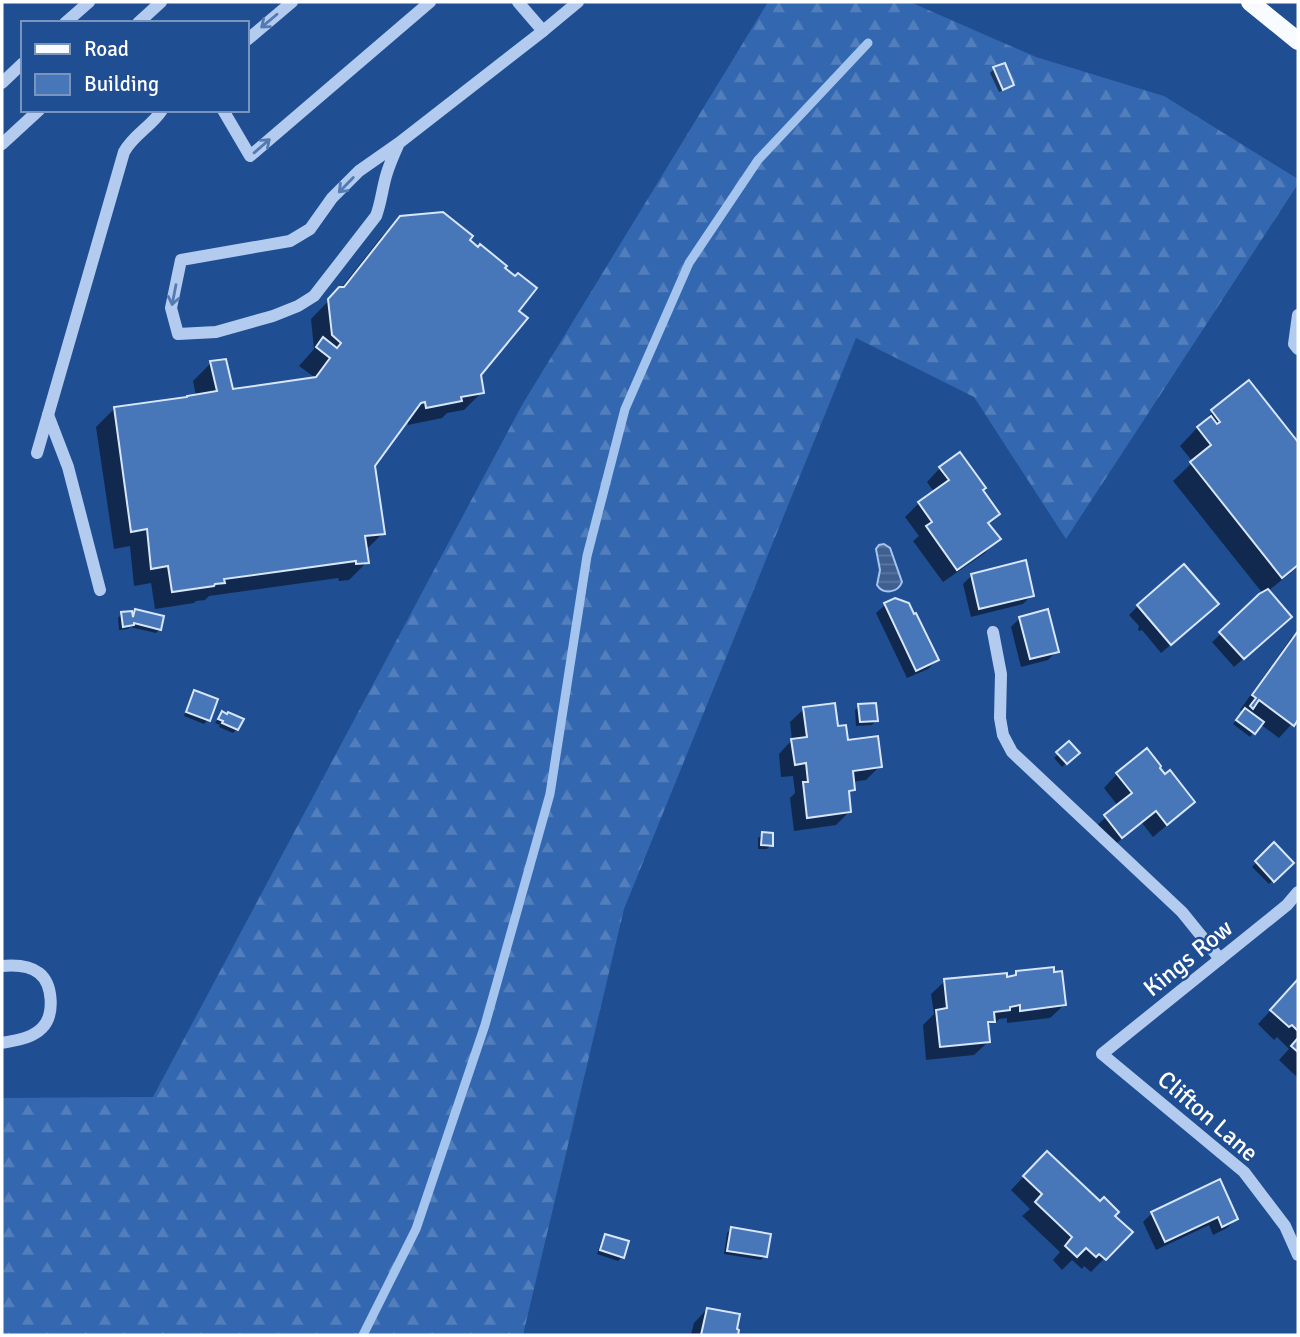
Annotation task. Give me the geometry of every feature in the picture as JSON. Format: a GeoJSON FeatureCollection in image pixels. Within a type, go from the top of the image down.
{"type":"FeatureCollection","features":[{"type":"Feature","properties":{"kind":"main road"},"geometry":{"type":"LineString","coordinates":[[1250,2],[1298,41]]}},
{"type":"Feature","properties":{"kind":"street"},"geometry":{"type":"LineString","coordinates":[[67,21],[89,2]]}},
{"type":"Feature","properties":{"kind":"street"},"geometry":{"type":"LineString","coordinates":[[140,21],[161,2]]}},
{"type":"Feature","properties":{"kind":"street"},"geometry":{"type":"LineString","coordinates":[[248,39],[292,2]]}},
{"type":"Feature","properties":{"kind":"street"},"geometry":{"type":"LineString","coordinates":[[224,112],[250,156],[430,2]]}},
{"type":"Feature","properties":{"kind":"street"},"geometry":{"type":"LineString","coordinates":[[517,2],[543,31]]}},
{"type":"Feature","properties":{"kind":"street"},"geometry":{"type":"LineString","coordinates":[[399,142],[387,171],[376,216],[314,296],[286,311],[216,332],[178,334],[171,308],[181,260],[290,242],[310,229],[332,198],[359,171],[578,2]]}},
{"type":"Feature","properties":{"kind":"street"},"geometry":{"type":"LineString","coordinates":[[2,83],[21,65]]}},
{"type":"Feature","properties":{"kind":"street"},"geometry":{"type":"LineString","coordinates":[[2,144],[37,112]]}},
{"type":"Feature","properties":{"kind":"street"},"geometry":{"type":"LineString","coordinates":[[37,453],[124,152],[128,143],[161,113]]}},
{"type":"Feature","properties":{"kind":"street"},"geometry":{"type":"LineString","coordinates":[[1298,315],[1294,344],[1298,349]]}},
{"type":"Feature","properties":{"kind":"street"},"geometry":{"type":"LineString","coordinates":[[48,415],[68,467],[100,590]]}},
{"type":"Feature","properties":{"kind":"street"},"geometry":{"type":"LineString","coordinates":[[993,632],[1001,674],[1000,718],[1003,735],[1012,752],[1182,912],[1220,959]]}},
{"type":"Feature","properties":{"kind":"street","name":"Kings Row"},"geometry":{"type":"LineString","coordinates":[[1102,1054],[1287,905],[1298,892]]}},
{"type":"Feature","properties":{"kind":"street"},"geometry":{"type":"LineString","coordinates":[[2,966],[17,965],[39,973],[46,983],[52,1006],[50,1016],[36,1033],[2,1043]]}},
{"type":"Feature","properties":{"kind":"street","name":"Clifton Lane"},"geometry":{"type":"LineString","coordinates":[[1102,1054],[1244,1172],[1285,1226],[1298,1255]]}},
{"type":"Feature","properties":{"kind":"green space"},"geometry":{"type":"Polygon","coordinates":[[[768,2],[910,2],[1036,57],[1164,96],[1298,179],[1298,184],[1066,539],[974,397],[856,338],[624,909],[523,1335],[2,1335],[2,1098],[153,1097],[522,405],[768,2]]]}},
{"type":"Feature","properties":{"kind":"shaded area"},"geometry":{"type":"Polygon","coordinates":[[[884,544],[890,548],[902,582],[897,589],[890,591],[877,585],[880,570],[876,549],[884,544]]]}},
{"type":"Feature","properties":{"kind":"building"},"geometry":{"type":"Polygon","coordinates":[[[1005,63],[1014,85],[1003,90],[993,67],[1005,63]]]}},
{"type":"Feature","properties":{"kind":"building"},"geometry":{"type":"Polygon","coordinates":[[[443,212],[473,236],[470,240],[478,247],[480,244],[515,276],[518,273],[537,288],[519,311],[528,318],[481,375],[484,393],[461,397],[462,401],[426,408],[425,402],[421,403],[375,466],[385,534],[365,536],[369,563],[356,564],[356,561],[224,579],[225,583],[214,586],[172,592],[168,566],[151,569],[147,529],[131,532],[114,407],[217,391],[210,361],[226,359],[233,389],[316,377],[330,358],[316,347],[323,337],[337,348],[341,343],[332,335],[328,299],[339,287],[344,287],[400,216],[443,212]]]}},
{"type":"Feature","properties":{"kind":"building"},"geometry":{"type":"Polygon","coordinates":[[[1249,380],[1298,442],[1298,565],[1282,578],[1190,462],[1211,445],[1197,427],[1211,416],[1217,424],[1220,422],[1211,410],[1249,380]]]}},
{"type":"Feature","properties":{"kind":"building"},"geometry":{"type":"Polygon","coordinates":[[[960,452],[986,488],[983,490],[1000,514],[988,523],[1001,539],[957,570],[926,526],[932,522],[918,502],[949,480],[939,467],[960,452]]]}},
{"type":"Feature","properties":{"kind":"building"},"geometry":{"type":"Polygon","coordinates":[[[1026,560],[1034,596],[979,609],[971,574],[1026,560]]]}},
{"type":"Feature","properties":{"kind":"building"},"geometry":{"type":"Polygon","coordinates":[[[1184,564],[1219,604],[1171,645],[1137,605],[1184,564]]]}},
{"type":"Feature","properties":{"kind":"building"},"geometry":{"type":"Polygon","coordinates":[[[1268,589],[1292,617],[1244,659],[1219,632],[1259,594],[1268,589]]]}},
{"type":"Feature","properties":{"kind":"building"},"geometry":{"type":"Polygon","coordinates":[[[895,598],[909,603],[939,660],[916,671],[884,603],[895,598]]]}},
{"type":"Feature","properties":{"kind":"building"},"geometry":{"type":"Polygon","coordinates":[[[135,609],[164,616],[161,630],[134,623],[123,627],[121,612],[132,611],[133,617],[135,609]]]}},
{"type":"Feature","properties":{"kind":"building"},"geometry":{"type":"Polygon","coordinates":[[[1048,609],[1059,652],[1030,659],[1019,617],[1048,609]]]}},
{"type":"Feature","properties":{"kind":"building"},"geometry":{"type":"Polygon","coordinates":[[[1298,631],[1298,720],[1294,726],[1259,700],[1253,709],[1250,706],[1256,698],[1252,695],[1298,631]]]}},
{"type":"Feature","properties":{"kind":"building"},"geometry":{"type":"Polygon","coordinates":[[[194,690],[218,699],[210,721],[186,712],[194,690]]]}},
{"type":"Feature","properties":{"kind":"building"},"geometry":{"type":"Polygon","coordinates":[[[835,703],[838,726],[846,725],[848,740],[878,736],[882,767],[853,771],[855,790],[849,791],[851,812],[807,818],[803,782],[808,782],[806,763],[795,765],[791,739],[807,737],[803,707],[835,703]]]}},
{"type":"Feature","properties":{"kind":"building"},"geometry":{"type":"Polygon","coordinates":[[[876,703],[878,721],[860,722],[858,704],[876,703]]]}},
{"type":"Feature","properties":{"kind":"building"},"geometry":{"type":"Polygon","coordinates":[[[1245,708],[1264,722],[1255,734],[1236,720],[1245,708]]]}},
{"type":"Feature","properties":{"kind":"building"},"geometry":{"type":"Polygon","coordinates":[[[222,711],[244,719],[238,730],[218,719],[222,711]]]}},
{"type":"Feature","properties":{"kind":"building"},"geometry":{"type":"Polygon","coordinates":[[[1069,741],[1080,753],[1067,764],[1056,752],[1069,741]]]}},
{"type":"Feature","properties":{"kind":"building"},"geometry":{"type":"Polygon","coordinates":[[[1147,748],[1165,774],[1170,770],[1195,802],[1167,825],[1156,811],[1122,838],[1104,815],[1132,793],[1116,773],[1147,748]]]}},
{"type":"Feature","properties":{"kind":"building"},"geometry":{"type":"Polygon","coordinates":[[[762,832],[773,833],[773,846],[761,845],[762,832]]]}},
{"type":"Feature","properties":{"kind":"building"},"geometry":{"type":"Polygon","coordinates":[[[1274,842],[1294,863],[1274,882],[1255,861],[1274,842]]]}},
{"type":"Feature","properties":{"kind":"building"},"geometry":{"type":"Polygon","coordinates":[[[1054,967],[1054,972],[1062,971],[1066,1005],[1020,1011],[1020,1005],[1010,1007],[1010,1010],[994,1012],[995,1022],[988,1022],[990,1042],[940,1047],[936,1010],[947,1008],[944,979],[1007,973],[1007,977],[1016,975],[1016,971],[1054,967]]]}},
{"type":"Feature","properties":{"kind":"building"},"geometry":{"type":"Polygon","coordinates":[[[1298,979],[1298,1031],[1292,1025],[1289,1027],[1270,1010],[1298,979]]]}},
{"type":"Feature","properties":{"kind":"building"},"geometry":{"type":"Polygon","coordinates":[[[1298,1038],[1298,1052],[1291,1046],[1298,1038]]]}},
{"type":"Feature","properties":{"kind":"building"},"geometry":{"type":"Polygon","coordinates":[[[1047,1151],[1100,1201],[1104,1197],[1119,1212],[1115,1216],[1133,1232],[1106,1260],[1099,1254],[1096,1257],[1086,1248],[1077,1257],[1065,1246],[1072,1237],[1035,1202],[1042,1194],[1023,1176],[1047,1151]]]}},
{"type":"Feature","properties":{"kind":"building"},"geometry":{"type":"Polygon","coordinates":[[[1220,1179],[1238,1219],[1222,1227],[1218,1217],[1165,1242],[1151,1212],[1220,1179]]]}},
{"type":"Feature","properties":{"kind":"building"},"geometry":{"type":"Polygon","coordinates":[[[731,1227],[771,1234],[767,1257],[727,1251],[731,1227]]]}},
{"type":"Feature","properties":{"kind":"building"},"geometry":{"type":"Polygon","coordinates":[[[605,1234],[629,1241],[624,1258],[600,1250],[605,1234]]]}},
{"type":"Feature","properties":{"kind":"building"},"geometry":{"type":"Polygon","coordinates":[[[707,1308],[740,1314],[738,1335],[701,1335],[707,1308]]]}},
{"type":"Feature","properties":{"kind":"waterway"},"geometry":{"type":"LineString","coordinates":[[363,1335],[416,1229],[485,1025],[550,794],[587,556],[625,409],[689,263],[758,160],[868,43]]}}]}
